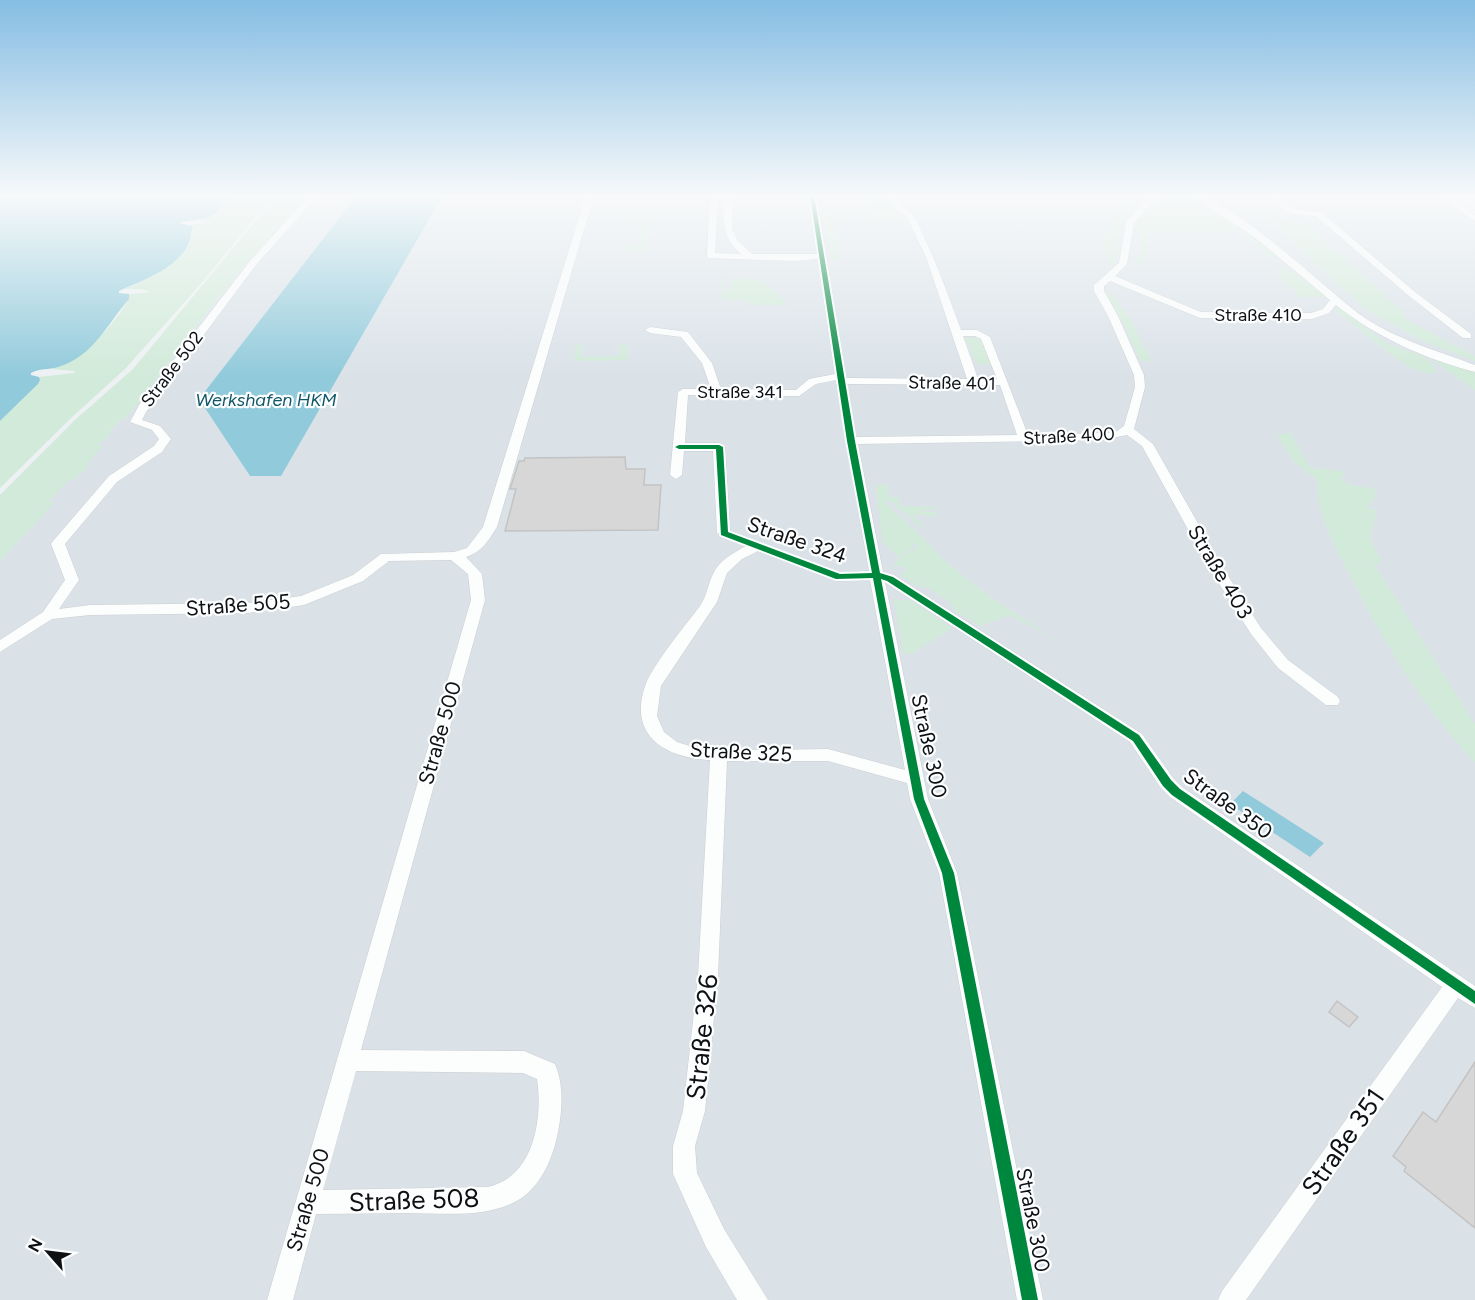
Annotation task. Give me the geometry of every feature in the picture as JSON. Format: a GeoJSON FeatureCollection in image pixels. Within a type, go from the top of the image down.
{"type":"FeatureCollection","features":[{"type":"Feature","properties":{"kind":"street","name":"Straße 502"},"geometry":{"type":"LineString","coordinates":[[48,615],[72,580],[58,544],[113,479],[158,449],[165,439],[156,428],[136,422],[138,414],[162,386],[228,296],[262,256]]}},
{"type":"Feature","properties":{"kind":"street"},"geometry":{"type":"LineString","coordinates":[[454,556],[472,551],[488,534],[572,256]]}},
{"type":"Feature","properties":{"kind":"street"},"geometry":{"type":"LineString","coordinates":[[710,256],[821,256]]}},
{"type":"Feature","properties":{"kind":"street","name":"Straße 300"},"geometry":{"type":"LineString","coordinates":[[821,256],[851,441],[919,799],[948,873],[1030,1300]]}},
{"type":"Feature","properties":{"kind":"street"},"geometry":{"type":"LineString","coordinates":[[929,256],[974,382]]}},
{"type":"Feature","properties":{"kind":"street","name":"Straße 400"},"geometry":{"type":"LineString","coordinates":[[851,441],[1106,437],[1118,435],[1127,429],[1140,387],[1138,375],[1113,316],[1099,291],[1099,285],[1123,264],[1124,256]]}},
{"type":"Feature","properties":{"kind":"street"},"geometry":{"type":"LineString","coordinates":[[1284,256],[1335,299],[1388,337],[1475,369]]}},
{"type":"Feature","properties":{"kind":"street"},"geometry":{"type":"LineString","coordinates":[[1367,256],[1467,336]]}},
{"type":"Feature","properties":{"kind":"street","name":"Straße 410"},"geometry":{"type":"LineString","coordinates":[[1109,278],[1200,315],[1312,316],[1326,311],[1335,299]]}},
{"type":"Feature","properties":{"kind":"street"},"geometry":{"type":"LineString","coordinates":[[650,330],[684,334],[701,353],[717,392]]}},
{"type":"Feature","properties":{"kind":"street"},"geometry":{"type":"LineString","coordinates":[[957,333],[977,333],[985,337],[1004,382]]}},
{"type":"Feature","properties":{"kind":"street","name":"Straße 401"},"geometry":{"type":"LineString","coordinates":[[840,379],[1004,382],[1024,439]]}},
{"type":"Feature","properties":{"kind":"street","name":"Straße 341"},"geometry":{"type":"LineString","coordinates":[[676,475],[683,392],[799,393],[813,381],[840,379]]}},
{"type":"Feature","properties":{"kind":"street","name":"Straße 403"},"geometry":{"type":"LineString","coordinates":[[1127,429],[1147,444],[1218,571],[1256,631],[1283,664],[1332,701]]}},
{"type":"Feature","properties":{"kind":"street","name":"Straße 324"},"geometry":{"type":"LineString","coordinates":[[679,447],[719,447],[723,533],[839,577],[878,575]]}},
{"type":"Feature","properties":{"kind":"street","name":"Straße 325"},"geometry":{"type":"LineString","coordinates":[[759,545],[737,556],[721,571],[710,602],[671,656],[653,686],[649,716],[657,736],[672,747],[693,753],[761,756],[828,755],[915,779]]}},
{"type":"Feature","properties":{"kind":"street","name":"Straße 505"},"geometry":{"type":"LineString","coordinates":[[48,615],[90,610],[268,606],[304,600],[334,589],[358,578],[386,557],[454,556]]}},
{"type":"Feature","properties":{"kind":"street","name":"Straße 500"},"geometry":{"type":"LineString","coordinates":[[280,1300],[478,600],[478,577],[467,563],[454,556]]}},
{"type":"Feature","properties":{"kind":"street","name":"Straße 350"},"geometry":{"type":"LineString","coordinates":[[878,575],[890,579],[970,629],[1136,738],[1167,783],[1176,792],[1475,998]]}},
{"type":"Feature","properties":{"kind":"street"},"geometry":{"type":"LineString","coordinates":[[0,647],[19,632],[48,615]]}},
{"type":"Feature","properties":{"kind":"street","name":"Straße 326"},"geometry":{"type":"LineString","coordinates":[[719,753],[708,976],[694,1111],[684,1146],[685,1174],[715,1238],[746,1291],[755,1300]]}},
{"type":"Feature","properties":{"kind":"street","name":"Straße 351"},"geometry":{"type":"LineString","coordinates":[[1231,1300],[1362,1114],[1456,986]]}},
{"type":"Feature","properties":{"kind":"street","name":"Straße 508"},"geometry":{"type":"LineString","coordinates":[[308,1202],[446,1201],[498,1197],[516,1186],[536,1165],[545,1141],[551,1090],[547,1072],[524,1062],[347,1060]]}},
{"type":"Feature","properties":{"kind":"shaded area"},"geometry":{"type":"Polygon","coordinates":[[[254,256],[310,256],[200,398],[250,476],[358,340],[407,256],[1475,256],[1475,1300],[0,1300],[0,550],[121,419],[125,419],[229,284],[254,256]]]}},
{"type":"Feature","properties":{"kind":"green space"},"geometry":{"type":"Polygon","coordinates":[[[179,256],[224,256],[126,368],[0,488],[0,421],[38,384],[39,377],[74,373],[75,371],[51,369],[72,359],[98,339],[119,315],[129,294],[150,292],[141,289],[123,289],[142,282],[171,264],[179,256]]]}},
{"type":"Feature","properties":{"kind":"green space"},"geometry":{"type":"Polygon","coordinates":[[[227,256],[254,256],[229,284],[125,419],[121,419],[109,432],[110,435],[97,445],[103,446],[86,464],[89,466],[75,479],[68,481],[49,501],[54,503],[0,561],[0,495],[76,419],[133,369],[227,256]]]}},
{"type":"Feature","properties":{"kind":"green space"},"geometry":{"type":"Polygon","coordinates":[[[831,256],[840,256],[841,259],[832,259],[831,256]]]}},
{"type":"Feature","properties":{"kind":"green space"},"geometry":{"type":"Polygon","coordinates":[[[1105,256],[1117,256],[1114,263],[1111,267],[1105,256]]]}},
{"type":"Feature","properties":{"kind":"green space"},"geometry":{"type":"Polygon","coordinates":[[[1140,256],[1145,256],[1143,264],[1135,260],[1140,256]]]}},
{"type":"Feature","properties":{"kind":"green space"},"geometry":{"type":"Polygon","coordinates":[[[1308,256],[1341,256],[1402,311],[1406,319],[1475,356],[1475,361],[1420,340],[1364,308],[1308,256]]]}},
{"type":"Feature","properties":{"kind":"green space"},"geometry":{"type":"Polygon","coordinates":[[[1283,270],[1294,272],[1326,297],[1300,297],[1276,271],[1257,271],[1283,270]]]}},
{"type":"Feature","properties":{"kind":"green space"},"geometry":{"type":"Polygon","coordinates":[[[723,279],[725,290],[731,290],[731,279],[761,279],[789,305],[749,305],[749,300],[722,300],[723,279]]]}},
{"type":"Feature","properties":{"kind":"green space"},"geometry":{"type":"Polygon","coordinates":[[[1107,287],[1131,320],[1152,362],[1140,360],[1122,321],[1107,296],[1107,287]]]}},
{"type":"Feature","properties":{"kind":"green space"},"geometry":{"type":"Polygon","coordinates":[[[1340,307],[1383,340],[1428,360],[1436,372],[1427,373],[1415,369],[1389,353],[1335,310],[1340,307]]]}},
{"type":"Feature","properties":{"kind":"green space"},"geometry":{"type":"Polygon","coordinates":[[[965,338],[982,338],[993,364],[977,364],[965,338]]]}},
{"type":"Feature","properties":{"kind":"green space"},"geometry":{"type":"Polygon","coordinates":[[[583,344],[581,357],[618,356],[620,344],[629,346],[627,360],[577,361],[574,353],[576,345],[583,344]]]}},
{"type":"Feature","properties":{"kind":"green space"},"geometry":{"type":"Polygon","coordinates":[[[1429,357],[1475,372],[1475,390],[1429,357]]]}},
{"type":"Feature","properties":{"kind":"green space"},"geometry":{"type":"Polygon","coordinates":[[[1290,432],[1310,468],[1343,471],[1346,475],[1339,476],[1349,485],[1376,489],[1374,500],[1367,507],[1377,511],[1370,538],[1381,562],[1374,566],[1475,724],[1475,762],[1422,698],[1378,628],[1326,525],[1319,504],[1317,479],[1293,461],[1277,436],[1290,432]]]}},
{"type":"Feature","properties":{"kind":"green space"},"geometry":{"type":"Polygon","coordinates":[[[887,484],[889,497],[898,497],[900,506],[934,507],[935,510],[923,510],[923,512],[936,512],[937,516],[910,514],[924,524],[920,526],[889,500],[884,502],[934,548],[932,549],[995,599],[1062,643],[1010,615],[980,626],[954,610],[950,602],[929,588],[916,585],[900,575],[907,569],[899,565],[892,571],[899,558],[914,550],[916,545],[912,544],[912,549],[899,557],[883,542],[876,486],[887,484]]]}},
{"type":"Feature","properties":{"kind":"green space"},"geometry":{"type":"Polygon","coordinates":[[[894,600],[910,600],[952,628],[911,654],[903,652],[894,600]]]}},
{"type":"Feature","properties":{"kind":"water"},"geometry":{"type":"Polygon","coordinates":[[[0,256],[180,256],[160,272],[119,291],[119,293],[129,294],[129,299],[99,338],[70,362],[31,373],[39,377],[38,384],[0,421],[0,256]]]}},
{"type":"Feature","properties":{"kind":"water","name":"Werkshafen HKM"},"geometry":{"type":"Polygon","coordinates":[[[310,256],[408,256],[281,476],[250,476],[199,399],[310,256]]]}},
{"type":"Feature","properties":{"kind":"water"},"geometry":{"type":"Polygon","coordinates":[[[1243,791],[1324,843],[1310,857],[1230,804],[1243,791]]]}},
{"type":"Feature","properties":{"kind":"building"},"geometry":{"type":"Polygon","coordinates":[[[625,457],[626,469],[645,469],[644,485],[661,485],[658,530],[505,531],[516,489],[510,489],[519,461],[524,461],[525,458],[625,457]]]}},
{"type":"Feature","properties":{"kind":"building"},"geometry":{"type":"Polygon","coordinates":[[[1337,1001],[1358,1017],[1349,1027],[1329,1012],[1337,1001]]]}},
{"type":"Feature","properties":{"kind":"building"},"geometry":{"type":"Polygon","coordinates":[[[1475,1062],[1475,1228],[1404,1171],[1406,1167],[1393,1156],[1423,1112],[1436,1122],[1475,1062]]]}},
{"type":"Feature","properties":{"kind":"cycle path"},"geometry":{"type":"LineString","coordinates":[[822,256],[851,441],[915,779],[919,799],[948,873],[1030,1300]]}},
{"type":"Feature","properties":{"kind":"cycle path"},"geometry":{"type":"LineString","coordinates":[[679,447],[719,447],[724,533],[839,577],[878,575],[890,579],[1136,738],[1167,783],[1176,792],[1475,998]]}}]}
